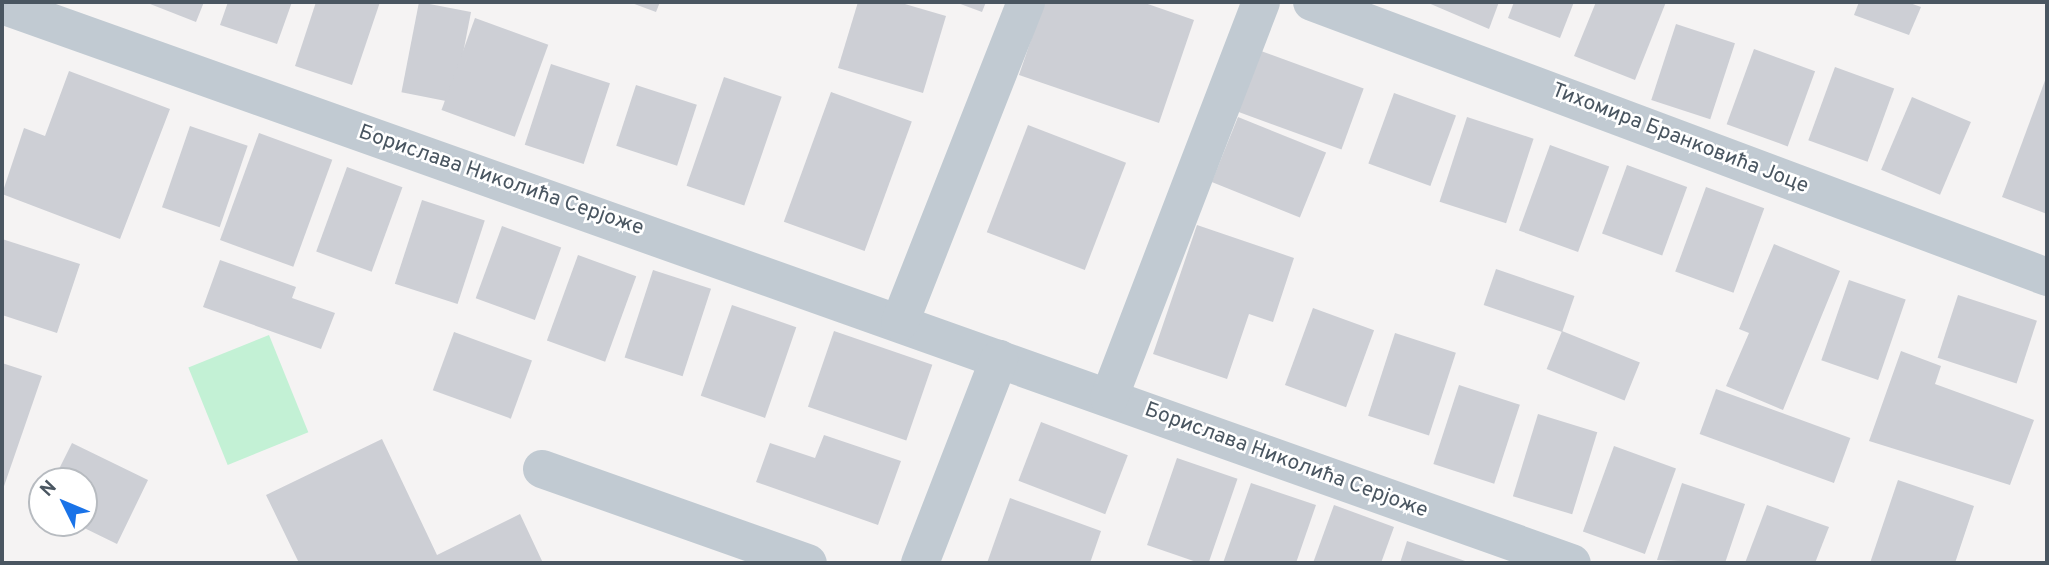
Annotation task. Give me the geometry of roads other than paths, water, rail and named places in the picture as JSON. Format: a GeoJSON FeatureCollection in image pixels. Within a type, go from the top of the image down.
{"type":"FeatureCollection","features":[{"type":"Feature","properties":{"kind":"street"},"geometry":{"type":"LineString","coordinates":[[900,322],[1026,2]]}},
{"type":"Feature","properties":{"kind":"street"},"geometry":{"type":"LineString","coordinates":[[1109,398],[1261,2]]}},
{"type":"Feature","properties":{"kind":"street","name":"Тихомира Бранковића Јоце"},"geometry":{"type":"LineString","coordinates":[[1312,2],[2047,277]]}},
{"type":"Feature","properties":{"kind":"street","name":"Борислава Николића Серјоже"},"geometry":{"type":"LineString","coordinates":[[2,5],[1572,563]]}},
{"type":"Feature","properties":{"kind":"street"},"geometry":{"type":"LineString","coordinates":[[920,563],[999,359]]}},
{"type":"Feature","properties":{"kind":"street"},"geometry":{"type":"LineString","coordinates":[[542,470],[808,563]]}}]}
